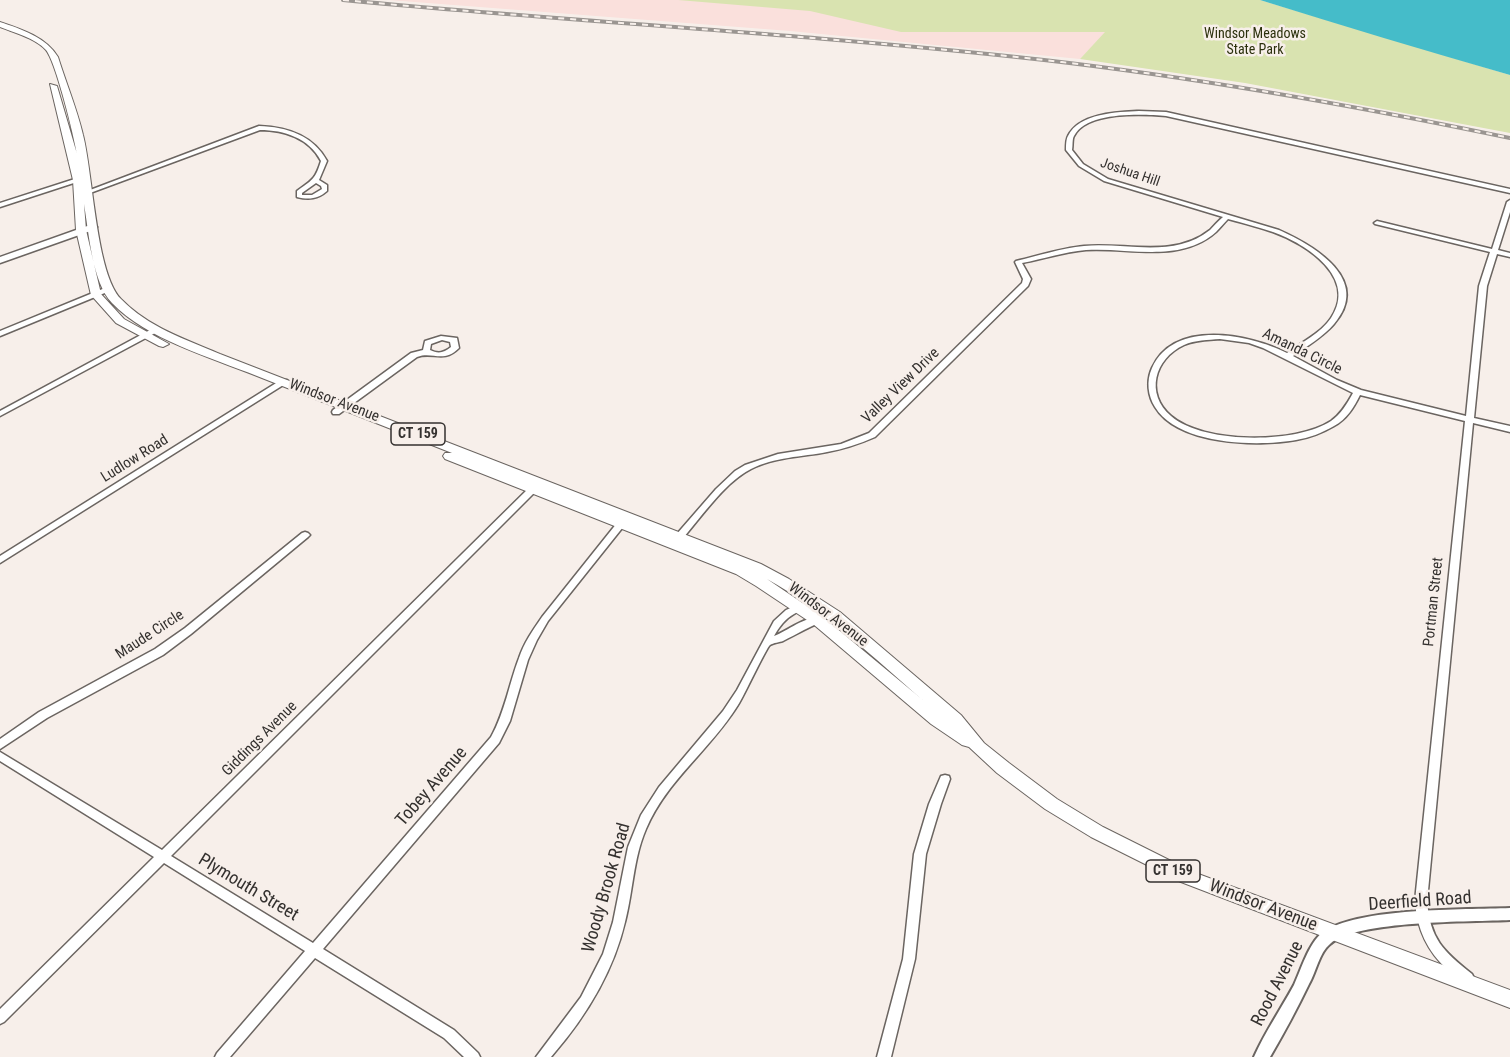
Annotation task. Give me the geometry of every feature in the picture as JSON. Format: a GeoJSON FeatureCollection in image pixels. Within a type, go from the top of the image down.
{"type":"FeatureCollection","features":[{"type":"Feature","properties":{"kind":"main road","name":"Windsor Avenue"},"geometry":{"type":"LineString","coordinates":[[0,24],[31,36],[50,50],[79,136],[87,228],[102,293],[120,321],[536,486],[676,540],[756,567],[835,616],[955,719],[978,747]]}},
{"type":"Feature","properties":{"kind":"main road","name":"Windsor Avenue"},"geometry":{"type":"LineString","coordinates":[[0,30],[28,40],[43,54],[82,179]]}},
{"type":"Feature","properties":{"kind":"main road"},"geometry":{"type":"LineString","coordinates":[[0,260],[87,228]]}},
{"type":"Feature","properties":{"kind":"main road","name":"Windsor Avenue"},"geometry":{"type":"LineString","coordinates":[[676,540],[765,583],[801,607],[943,727],[978,747],[1051,804],[1126,848],[1207,885],[1508,997]]}},
{"type":"Feature","properties":{"kind":"street","name":"Joshua Hill"},"geometry":{"type":"LineString","coordinates":[[1288,356],[1334,320],[1344,302],[1342,284],[1329,265],[1299,241],[1264,226],[1137,190],[1098,176],[1072,156],[1069,146],[1071,136],[1083,125],[1103,117],[1134,113],[1166,114],[1510,190]]}},
{"type":"Feature","properties":{"kind":"street"},"geometry":{"type":"LineString","coordinates":[[83,194],[259,128],[280,130],[309,141],[318,149],[324,161],[317,181]]}},
{"type":"Feature","properties":{"kind":"street"},"geometry":{"type":"LineString","coordinates":[[0,205],[82,179]]}},
{"type":"Feature","properties":{"kind":"street","name":"Portman Street"},"geometry":{"type":"LineString","coordinates":[[1479,987],[1436,950],[1422,919],[1421,893],[1483,286],[1492,251],[1510,202]]}},
{"type":"Feature","properties":{"kind":"street","name":"Valley View Drive"},"geometry":{"type":"LineString","coordinates":[[676,540],[727,484],[748,467],[771,460],[843,448],[872,435],[1025,284],[1027,279],[1018,262],[1076,249],[1168,249],[1204,238],[1217,229],[1227,216]]}},
{"type":"Feature","properties":{"kind":"street"},"geometry":{"type":"LineString","coordinates":[[1377,223],[1510,255]]}},
{"type":"Feature","properties":{"kind":"street"},"geometry":{"type":"LineString","coordinates":[[0,334],[102,293]]}},
{"type":"Feature","properties":{"kind":"street"},"geometry":{"type":"LineString","coordinates":[[0,414],[150,333]]}},
{"type":"Feature","properties":{"kind":"street","name":"Amanda Circle"},"geometry":{"type":"LineString","coordinates":[[1358,392],[1346,414],[1333,424],[1313,433],[1266,440],[1222,437],[1181,427],[1154,403],[1151,387],[1153,371],[1164,354],[1179,344],[1197,338],[1220,337],[1264,345],[1336,384],[1358,392],[1510,429]]}},
{"type":"Feature","properties":{"kind":"street"},"geometry":{"type":"LineString","coordinates":[[341,409],[414,355],[426,351]]}},
{"type":"Feature","properties":{"kind":"street","name":"Ludlow Road"},"geometry":{"type":"LineString","coordinates":[[0,560],[280,384]]}},
{"type":"Feature","properties":{"kind":"street","name":"Giddings Avenue"},"geometry":{"type":"LineString","coordinates":[[0,1018],[536,486]]}},
{"type":"Feature","properties":{"kind":"street","name":"Tobey Avenue"},"geometry":{"type":"LineString","coordinates":[[222,1057],[495,740],[504,725],[524,657],[534,636],[545,618],[624,520]]}},
{"type":"Feature","properties":{"kind":"street","name":"Maude Circle"},"geometry":{"type":"LineString","coordinates":[[0,745],[69,699],[159,652],[305,535]]}},
{"type":"Feature","properties":{"kind":"street","name":"Woody Brook Road"},"geometry":{"type":"LineString","coordinates":[[543,1057],[576,1018],[600,973],[615,937],[632,850],[645,819],[665,787],[727,714],[769,642],[777,623],[789,612],[813,601]]}},
{"type":"Feature","properties":{"kind":"street"},"geometry":{"type":"LineString","coordinates":[[769,642],[807,623],[835,616]]}},
{"type":"Feature","properties":{"kind":"street","name":"Plymouth Street"},"geometry":{"type":"LineString","coordinates":[[0,756],[315,948],[449,1034],[473,1057]]}},
{"type":"Feature","properties":{"kind":"street"},"geometry":{"type":"LineString","coordinates":[[884,1057],[909,959],[920,854],[945,779]]}},
{"type":"Feature","properties":{"kind":"street","name":"Deerfield Road"},"geometry":{"type":"LineString","coordinates":[[1333,932],[1359,923],[1510,914]]}},
{"type":"Feature","properties":{"kind":"street","name":"Rood Avenue"},"geometry":{"type":"LineString","coordinates":[[1262,1057],[1297,994],[1320,945],[1333,932]]}},
{"type":"Feature","properties":{"kind":"shaded area"},"geometry":{"type":"Polygon","coordinates":[[[389,0],[1137,0],[1080,59],[790,31],[389,0]]]}},
{"type":"Feature","properties":{"kind":"green space","name":"Windsor Meadows State Park"},"geometry":{"type":"Polygon","coordinates":[[[678,0],[1260,0],[1510,75],[1510,133],[1245,83],[1080,59],[1105,32],[901,32],[810,11],[678,0]]]}},
{"type":"Feature","properties":{"kind":"water"},"geometry":{"type":"Polygon","coordinates":[[[1260,0],[1510,0],[1510,75],[1385,38],[1260,0]]]}},
{"type":"Feature","properties":{"kind":"railway"},"geometry":{"type":"LineString","coordinates":[[343,0],[869,43],[1044,60],[1161,75],[1278,94],[1510,138]]}}]}
